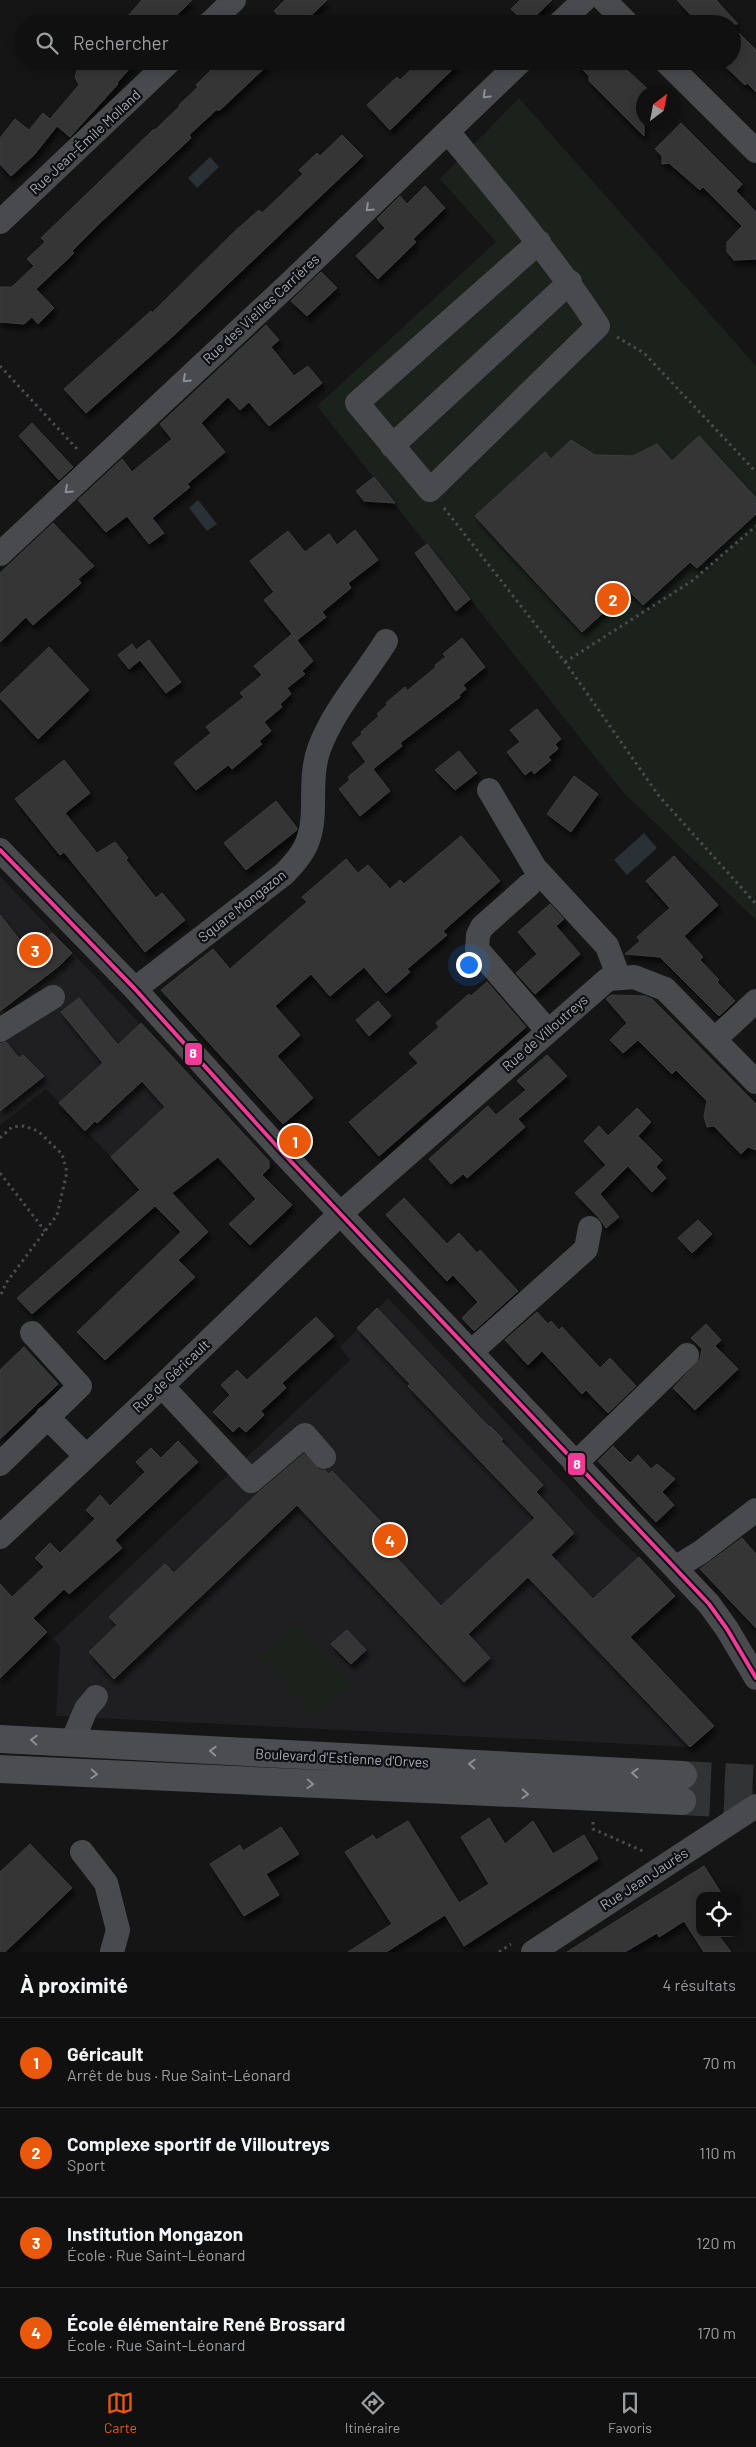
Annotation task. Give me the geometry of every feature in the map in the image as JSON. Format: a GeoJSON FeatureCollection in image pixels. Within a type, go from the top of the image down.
{"type":"FeatureCollection","features":[{"type":"Feature","properties":{"kind":"main road","name":"Boulevard d'Estienne d'Orves"},"geometry":{"type":"LineString","coordinates":[[0,1739],[72,1742],[683,1788],[0,1769]]}},
{"type":"Feature","properties":{"kind":"street"},"geometry":{"type":"LineString","coordinates":[[218,15],[234,0]]}},
{"type":"Feature","properties":{"kind":"street"},"geometry":{"type":"LineString","coordinates":[[568,15],[584,0]]}},
{"type":"Feature","properties":{"kind":"street"},"geometry":{"type":"LineString","coordinates":[[604,0],[619,15]]}},
{"type":"Feature","properties":{"kind":"street","name":"Rue Jean-Émile Molland"},"geometry":{"type":"LineString","coordinates":[[0,222],[160,70]]}},
{"type":"Feature","properties":{"kind":"street","name":"Rue des Vieilles Carrières"},"geometry":{"type":"LineString","coordinates":[[0,554],[512,70]]}},
{"type":"Feature","properties":{"kind":"street"},"geometry":{"type":"LineString","coordinates":[[674,70],[756,151]]}},
{"type":"Feature","properties":{"kind":"street"},"geometry":{"type":"LineString","coordinates":[[448,132],[539,242],[570,282],[598,326],[430,490],[356,403],[539,242]]}},
{"type":"Feature","properties":{"kind":"street"},"geometry":{"type":"LineString","coordinates":[[392,446],[570,282]]}},
{"type":"Feature","properties":{"kind":"street","name":"Square Mongazon"},"geometry":{"type":"LineString","coordinates":[[135,989],[284,874],[295,863],[309,839],[313,767],[320,747],[337,711],[386,641]]}},
{"type":"Feature","properties":{"kind":"street"},"geometry":{"type":"LineString","coordinates":[[490,790],[535,868],[607,946],[620,978]]}},
{"type":"Feature","properties":{"kind":"street"},"geometry":{"type":"LineString","coordinates":[[0,850],[135,989],[575,1464],[675,1568],[718,1616],[756,1678]]}},
{"type":"Feature","properties":{"kind":"street"},"geometry":{"type":"LineString","coordinates":[[529,885],[482,927],[478,935],[477,949],[548,1031]]}},
{"type":"Feature","properties":{"kind":"street","name":"Rue de Villoutreys"},"geometry":{"type":"LineString","coordinates":[[341,1213],[608,978],[634,977],[665,989],[756,1082]]}},
{"type":"Feature","properties":{"kind":"street"},"geometry":{"type":"LineString","coordinates":[[0,1030],[53,996]]}},
{"type":"Feature","properties":{"kind":"street"},"geometry":{"type":"LineString","coordinates":[[715,1040],[756,1000]]}},
{"type":"Feature","properties":{"kind":"street","name":"Rue de Géricault"},"geometry":{"type":"LineString","coordinates":[[0,1537],[162,1386],[341,1213]]}},
{"type":"Feature","properties":{"kind":"street"},"geometry":{"type":"LineString","coordinates":[[471,1352],[586,1250],[590,1228]]}},
{"type":"Feature","properties":{"kind":"street"},"geometry":{"type":"LineString","coordinates":[[0,1464],[80,1386],[32,1333]]}},
{"type":"Feature","properties":{"kind":"street"},"geometry":{"type":"LineString","coordinates":[[575,1464],[687,1356]]}},
{"type":"Feature","properties":{"kind":"street"},"geometry":{"type":"LineString","coordinates":[[162,1386],[251,1481],[305,1435],[324,1457]]}},
{"type":"Feature","properties":{"kind":"street"},"geometry":{"type":"LineString","coordinates":[[48,1417],[86,1456]]}},
{"type":"Feature","properties":{"kind":"street"},"geometry":{"type":"LineString","coordinates":[[675,1568],[701,1552],[756,1510]]}},
{"type":"Feature","properties":{"kind":"street"},"geometry":{"type":"LineString","coordinates":[[72,1742],[86,1709],[96,1697]]}},
{"type":"Feature","properties":{"kind":"street","name":"Rue Jean Jaurès"},"geometry":{"type":"LineString","coordinates":[[533,1952],[756,1806]]}},
{"type":"Feature","properties":{"kind":"street"},"geometry":{"type":"LineString","coordinates":[[82,1852],[106,1883],[118,1930],[112,1952]]}},
{"type":"Feature","properties":{"kind":"path"},"geometry":{"type":"LineString","coordinates":[[598,326],[644,353],[756,472]]}},
{"type":"Feature","properties":{"kind":"path"},"geometry":{"type":"LineString","coordinates":[[0,366],[81,453]]}},
{"type":"Feature","properties":{"kind":"path"},"geometry":{"type":"LineString","coordinates":[[430,490],[565,662],[659,796],[756,904]]}},
{"type":"Feature","properties":{"kind":"path"},"geometry":{"type":"LineString","coordinates":[[565,662],[692,581],[756,526]]}},
{"type":"Feature","properties":{"kind":"path"},"geometry":{"type":"LineString","coordinates":[[0,1138],[12,1127],[31,1128],[62,1154],[65,1158],[67,1172],[57,1215],[6,1283],[0,1297]]}},
{"type":"Feature","properties":{"kind":"path"},"geometry":{"type":"LineString","coordinates":[[0,1173],[4,1181],[45,1231]]}},
{"type":"Feature","properties":{"kind":"path"},"geometry":{"type":"LineString","coordinates":[[0,1182],[4,1181]]}},
{"type":"Feature","properties":{"kind":"path"},"geometry":{"type":"LineString","coordinates":[[593,1827],[593,1829],[646,1853]]}},
{"type":"Feature","properties":{"kind":"shaded area"},"geometry":{"type":"Polygon","coordinates":[[[519,98],[756,366],[756,920],[623,792],[317,406],[496,242],[440,179],[519,98]]]}},
{"type":"Feature","properties":{"kind":"shaded area"},"geometry":{"type":"Polygon","coordinates":[[[210,157],[219,167],[197,188],[188,178],[210,157]]]}},
{"type":"Feature","properties":{"kind":"shaded area"},"geometry":{"type":"Polygon","coordinates":[[[198,500],[217,524],[207,531],[189,508],[198,500]]]}},
{"type":"Feature","properties":{"kind":"shaded area"},"geometry":{"type":"Polygon","coordinates":[[[644,833],[657,848],[627,875],[614,860],[644,833]]]}},
{"type":"Feature","properties":{"kind":"shaded area"},"geometry":{"type":"Polygon","coordinates":[[[0,876],[194,1081],[111,1157],[46,1089],[0,1125],[0,876]]]}},
{"type":"Feature","properties":{"kind":"shaded area"},"geometry":{"type":"Polygon","coordinates":[[[388,1298],[601,1522],[639,1557],[602,1591],[597,1603],[714,1726],[690,1747],[56,1716],[60,1647],[53,1639],[350,1360],[340,1347],[388,1298]]]}},
{"type":"Feature","properties":{"kind":"shaded area"},"geometry":{"type":"Polygon","coordinates":[[[294,1623],[352,1684],[321,1713],[312,1714],[259,1657],[294,1623]]]}},
{"type":"Feature","properties":{"kind":"building"},"geometry":{"type":"Polygon","coordinates":[[[142,0],[192,0],[177,15],[129,15],[142,0]]]}},
{"type":"Feature","properties":{"kind":"building"},"geometry":{"type":"Polygon","coordinates":[[[285,0],[327,0],[311,15],[278,15],[274,11],[285,0]]]}},
{"type":"Feature","properties":{"kind":"building"},"geometry":{"type":"Polygon","coordinates":[[[520,0],[552,0],[536,15],[517,15],[511,9],[520,0]]]}},
{"type":"Feature","properties":{"kind":"building"},"geometry":{"type":"Polygon","coordinates":[[[677,0],[716,0],[730,15],[691,15],[677,0]]]}},
{"type":"Feature","properties":{"kind":"building"},"geometry":{"type":"Polygon","coordinates":[[[741,35],[756,50],[756,92],[747,83],[745,85],[729,70],[741,70],[741,35]]]}},
{"type":"Feature","properties":{"kind":"building"},"geometry":{"type":"Polygon","coordinates":[[[77,70],[128,70],[70,137],[57,126],[34,155],[11,176],[0,164],[0,138],[15,119],[29,130],[43,113],[50,119],[79,85],[75,77],[77,70]]]}},
{"type":"Feature","properties":{"kind":"building"},"geometry":{"type":"Polygon","coordinates":[[[211,70],[262,70],[220,110],[216,110],[189,135],[191,138],[102,221],[72,251],[74,253],[36,289],[54,308],[38,324],[32,317],[24,324],[0,322],[0,287],[12,287],[34,266],[27,259],[45,242],[41,238],[180,106],[198,87],[196,85],[211,70]]]}},
{"type":"Feature","properties":{"kind":"building"},"geometry":{"type":"Polygon","coordinates":[[[411,70],[452,70],[390,130],[367,105],[397,77],[400,80],[411,70]]]}},
{"type":"Feature","properties":{"kind":"building"},"geometry":{"type":"Polygon","coordinates":[[[583,70],[627,70],[643,85],[636,85],[636,128],[589,81],[589,76],[583,70]]]}},
{"type":"Feature","properties":{"kind":"building"},"geometry":{"type":"Polygon","coordinates":[[[681,123],[742,184],[736,191],[756,212],[756,259],[734,260],[727,252],[727,242],[742,226],[703,187],[700,190],[669,163],[662,164],[662,156],[655,149],[674,130],[681,130],[681,123]]]}},
{"type":"Feature","properties":{"kind":"building"},"geometry":{"type":"Polygon","coordinates":[[[638,130],[644,130],[644,136],[638,130]]]}},
{"type":"Feature","properties":{"kind":"building"},"geometry":{"type":"Polygon","coordinates":[[[342,135],[363,156],[173,336],[86,413],[64,389],[151,311],[152,313],[234,232],[259,210],[262,213],[303,174],[299,170],[317,153],[320,156],[342,135]]]}},
{"type":"Feature","properties":{"kind":"building"},"geometry":{"type":"Polygon","coordinates":[[[425,186],[445,208],[413,239],[416,242],[378,279],[356,256],[385,228],[377,219],[400,196],[407,204],[425,186]]]}},
{"type":"Feature","properties":{"kind":"building"},"geometry":{"type":"Polygon","coordinates":[[[321,272],[337,288],[307,316],[291,301],[321,272]]]}},
{"type":"Feature","properties":{"kind":"building"},"geometry":{"type":"Polygon","coordinates":[[[266,325],[279,340],[271,347],[294,376],[308,366],[322,383],[269,426],[249,402],[240,410],[228,397],[201,423],[225,452],[187,484],[190,487],[152,518],[164,533],[149,544],[127,516],[106,532],[78,500],[122,459],[132,472],[172,439],[160,424],[266,325]]]}},
{"type":"Feature","properties":{"kind":"building"},"geometry":{"type":"Polygon","coordinates":[[[32,423],[73,467],[59,480],[19,436],[32,423]]]}},
{"type":"Feature","properties":{"kind":"building"},"geometry":{"type":"Polygon","coordinates":[[[699,436],[756,498],[756,514],[697,568],[690,562],[643,605],[628,590],[582,632],[475,516],[545,452],[551,459],[571,440],[595,455],[633,456],[657,444],[672,461],[699,436]]]}},
{"type":"Feature","properties":{"kind":"building"},"geometry":{"type":"Polygon","coordinates":[[[374,477],[395,503],[364,501],[356,491],[374,477]]]}},
{"type":"Feature","properties":{"kind":"building"},"geometry":{"type":"Polygon","coordinates":[[[53,523],[94,566],[78,579],[81,583],[33,625],[26,617],[0,642],[0,573],[53,523]]]}},
{"type":"Feature","properties":{"kind":"building"},"geometry":{"type":"Polygon","coordinates":[[[355,530],[378,560],[348,583],[351,588],[322,612],[326,617],[297,640],[264,600],[274,592],[250,561],[288,531],[305,552],[329,534],[337,545],[355,530]]]}},
{"type":"Feature","properties":{"kind":"building"},"geometry":{"type":"Polygon","coordinates":[[[427,544],[470,599],[456,611],[415,553],[427,544]]]}},
{"type":"Feature","properties":{"kind":"building"},"geometry":{"type":"Polygon","coordinates":[[[292,634],[313,661],[302,671],[305,674],[287,688],[291,694],[280,704],[282,707],[264,722],[271,731],[259,741],[262,744],[232,769],[228,765],[196,790],[174,763],[211,733],[206,727],[244,697],[240,693],[262,675],[254,666],[292,634]]]}},
{"type":"Feature","properties":{"kind":"building"},"geometry":{"type":"Polygon","coordinates":[[[462,638],[485,667],[463,685],[466,689],[459,695],[460,697],[400,743],[402,746],[373,769],[390,791],[360,816],[339,789],[350,780],[348,777],[366,762],[352,743],[379,716],[377,714],[387,705],[386,703],[405,687],[407,691],[436,667],[435,665],[446,657],[443,654],[462,638]]]}},
{"type":"Feature","properties":{"kind":"building"},"geometry":{"type":"Polygon","coordinates":[[[149,640],[181,682],[166,693],[140,660],[129,669],[118,655],[132,644],[136,650],[149,640]]]}},
{"type":"Feature","properties":{"kind":"building"},"geometry":{"type":"Polygon","coordinates":[[[49,647],[89,690],[38,739],[0,698],[0,694],[49,647]]]}},
{"type":"Feature","properties":{"kind":"building"},"geometry":{"type":"Polygon","coordinates":[[[537,709],[561,739],[555,744],[558,749],[548,757],[551,760],[534,774],[532,770],[525,775],[507,752],[520,742],[510,730],[537,709]]]}},
{"type":"Feature","properties":{"kind":"building"},"geometry":{"type":"Polygon","coordinates":[[[459,751],[477,773],[455,790],[435,770],[459,751]]]}},
{"type":"Feature","properties":{"kind":"building"},"geometry":{"type":"Polygon","coordinates":[[[64,760],[90,793],[65,813],[97,853],[115,842],[128,858],[126,860],[156,898],[162,893],[185,920],[145,952],[64,852],[60,855],[15,799],[64,760]]]}},
{"type":"Feature","properties":{"kind":"building"},"geometry":{"type":"Polygon","coordinates":[[[574,776],[598,794],[571,832],[547,814],[574,776]]]}},
{"type":"Feature","properties":{"kind":"building"},"geometry":{"type":"Polygon","coordinates":[[[276,801],[297,830],[246,870],[224,843],[276,801]]]}},
{"type":"Feature","properties":{"kind":"building"},"geometry":{"type":"Polygon","coordinates":[[[461,836],[500,881],[443,931],[447,935],[407,969],[410,972],[386,993],[364,967],[330,996],[311,974],[275,1006],[300,1035],[277,1056],[313,1098],[283,1124],[161,990],[213,949],[230,969],[307,902],[302,897],[346,859],[358,873],[368,865],[390,889],[400,880],[404,884],[461,836]]]}},
{"type":"Feature","properties":{"kind":"building"},"geometry":{"type":"Polygon","coordinates":[[[674,856],[718,905],[684,936],[703,957],[700,960],[719,980],[717,982],[735,1001],[719,1016],[660,957],[625,954],[640,941],[637,937],[670,908],[646,881],[674,856]]]}},
{"type":"Feature","properties":{"kind":"building"},"geometry":{"type":"Polygon","coordinates":[[[550,904],[564,919],[556,926],[580,954],[535,994],[516,973],[537,954],[518,932],[550,904]]]}},
{"type":"Feature","properties":{"kind":"building"},"geometry":{"type":"Polygon","coordinates":[[[0,915],[30,953],[52,933],[72,953],[59,966],[0,1011],[0,915]]]}},
{"type":"Feature","properties":{"kind":"building"},"geometry":{"type":"Polygon","coordinates":[[[487,982],[526,1027],[379,1156],[349,1122],[418,1063],[409,1053],[439,1027],[436,1023],[469,994],[471,996],[487,982]]]}},
{"type":"Feature","properties":{"kind":"building"},"geometry":{"type":"Polygon","coordinates":[[[611,995],[645,996],[652,999],[756,1104],[756,1150],[748,1147],[741,1154],[714,1126],[707,1127],[704,1116],[707,1101],[676,1070],[672,1074],[638,1040],[623,1053],[610,1040],[627,1023],[606,999],[611,995]]]}},
{"type":"Feature","properties":{"kind":"building"},"geometry":{"type":"Polygon","coordinates":[[[79,998],[118,1045],[141,1023],[269,1161],[269,1168],[262,1175],[292,1205],[250,1245],[229,1224],[256,1199],[218,1157],[172,1193],[208,1232],[178,1260],[195,1277],[105,1360],[77,1332],[181,1232],[155,1206],[32,1314],[17,1298],[140,1190],[111,1157],[165,1107],[142,1081],[97,1123],[95,1121],[85,1131],[59,1103],[103,1063],[61,1012],[79,998]]]}},
{"type":"Feature","properties":{"kind":"building"},"geometry":{"type":"Polygon","coordinates":[[[378,1001],[391,1016],[369,1036],[356,1020],[378,1001]]]}},
{"type":"Feature","properties":{"kind":"building"},"geometry":{"type":"Polygon","coordinates":[[[6,1042],[19,1058],[23,1055],[44,1076],[0,1111],[0,1044],[6,1042]]]}},
{"type":"Feature","properties":{"kind":"building"},"geometry":{"type":"Polygon","coordinates":[[[547,1055],[567,1076],[518,1119],[525,1127],[467,1178],[463,1174],[451,1184],[429,1159],[488,1106],[496,1115],[526,1090],[517,1081],[547,1055]]]}},
{"type":"Feature","properties":{"kind":"building"},"geometry":{"type":"Polygon","coordinates":[[[637,1108],[651,1122],[638,1136],[662,1160],[656,1167],[666,1178],[652,1192],[628,1166],[600,1194],[619,1217],[606,1228],[575,1193],[606,1165],[584,1141],[599,1126],[608,1136],[637,1108]]]}},
{"type":"Feature","properties":{"kind":"building"},"geometry":{"type":"Polygon","coordinates":[[[404,1198],[447,1244],[459,1233],[477,1253],[480,1250],[518,1291],[474,1331],[462,1318],[478,1302],[453,1275],[447,1281],[386,1215],[404,1198]]]}},
{"type":"Feature","properties":{"kind":"building"},"geometry":{"type":"Polygon","coordinates":[[[698,1220],[712,1234],[692,1253],[678,1238],[698,1220]]]}},
{"type":"Feature","properties":{"kind":"building"},"geometry":{"type":"Polygon","coordinates":[[[377,1308],[489,1427],[503,1439],[501,1441],[543,1485],[536,1492],[574,1533],[551,1555],[593,1599],[639,1557],[675,1596],[630,1637],[714,1726],[690,1747],[528,1577],[468,1634],[490,1658],[464,1682],[297,1505],[114,1679],[89,1652],[117,1625],[109,1617],[165,1564],[174,1573],[259,1492],[304,1454],[319,1470],[326,1471],[329,1474],[332,1471],[381,1522],[372,1531],[441,1606],[535,1518],[408,1386],[410,1384],[357,1328],[377,1308]]]}},
{"type":"Feature","properties":{"kind":"building"},"geometry":{"type":"Polygon","coordinates":[[[537,1312],[548,1324],[551,1321],[559,1330],[562,1327],[600,1368],[610,1358],[636,1386],[608,1413],[586,1390],[582,1394],[542,1351],[528,1365],[505,1340],[537,1312]]]}},
{"type":"Feature","properties":{"kind":"building"},"geometry":{"type":"Polygon","coordinates":[[[316,1317],[334,1336],[282,1383],[286,1388],[261,1411],[264,1415],[246,1432],[239,1426],[233,1432],[213,1412],[230,1395],[221,1385],[237,1370],[247,1380],[316,1317]]]}},
{"type":"Feature","properties":{"kind":"building"},"geometry":{"type":"Polygon","coordinates":[[[706,1324],[721,1340],[715,1346],[738,1369],[695,1410],[673,1388],[700,1359],[702,1349],[691,1338],[706,1324]]]}},
{"type":"Feature","properties":{"kind":"building"},"geometry":{"type":"Polygon","coordinates":[[[24,1347],[58,1384],[0,1439],[0,1370],[24,1347]]]}},
{"type":"Feature","properties":{"kind":"building"},"geometry":{"type":"Polygon","coordinates":[[[178,1441],[198,1462],[115,1540],[122,1548],[69,1594],[64,1589],[33,1618],[47,1632],[0,1678],[0,1584],[12,1597],[44,1567],[35,1558],[50,1543],[60,1553],[95,1519],[86,1510],[100,1495],[110,1506],[145,1472],[136,1462],[151,1448],[161,1458],[178,1441]]]}},
{"type":"Feature","properties":{"kind":"building"},"geometry":{"type":"Polygon","coordinates":[[[613,1446],[630,1463],[638,1455],[651,1469],[657,1464],[675,1479],[662,1492],[674,1505],[656,1522],[598,1461],[613,1446]]]}},
{"type":"Feature","properties":{"kind":"building"},"geometry":{"type":"Polygon","coordinates":[[[742,1538],[756,1554],[756,1628],[700,1569],[742,1538]]]}},
{"type":"Feature","properties":{"kind":"building"},"geometry":{"type":"Polygon","coordinates":[[[347,1630],[366,1650],[351,1664],[331,1644],[347,1630]]]}},
{"type":"Feature","properties":{"kind":"building"},"geometry":{"type":"Polygon","coordinates":[[[489,1818],[505,1844],[533,1821],[553,1854],[584,1835],[598,1859],[464,1946],[445,1915],[386,1952],[348,1952],[392,1924],[345,1852],[373,1835],[376,1840],[408,1821],[459,1903],[489,1884],[461,1837],[489,1818]]]}},
{"type":"Feature","properties":{"kind":"building"},"geometry":{"type":"Polygon","coordinates":[[[281,1827],[299,1854],[266,1874],[279,1895],[244,1916],[210,1864],[240,1845],[243,1851],[281,1827]]]}},
{"type":"Feature","properties":{"kind":"building"},"geometry":{"type":"Polygon","coordinates":[[[30,1844],[72,1888],[5,1952],[0,1952],[0,1872],[30,1844]]]}},
{"type":"Feature","properties":{"kind":"building"},"geometry":{"type":"Polygon","coordinates":[[[704,1866],[720,1892],[696,1892],[696,1937],[720,1937],[731,1952],[704,1952],[684,1921],[659,1937],[657,1933],[625,1952],[567,1952],[704,1866]]]}},
{"type":"Feature","properties":{"kind":"tunnel"},"geometry":{"type":"LineString","coordinates":[[683,1775],[756,1779]]}},
{"type":"Feature","properties":{"kind":"tunnel"},"geometry":{"type":"LineString","coordinates":[[682,1801],[756,1805]]}},
{"type":"Feature","properties":{"kind":"transit line","name":"8"},"geometry":{"type":"LineString","coordinates":[[0,850],[135,989],[283,1153],[709,1604],[727,1629],[756,1678]]}},
{"type":"Feature","properties":{"kind":"place","name":"Complexe sportif de Villoutreys"},"geometry":{"type":"Point","coordinates":[613,599]}},
{"type":"Feature","properties":{"kind":"place","name":"Institution Mongazon"},"geometry":{"type":"Point","coordinates":[35,950]}},
{"type":"Feature","properties":{"kind":"place","name":"Géricault"},"geometry":{"type":"Point","coordinates":[295,1141]}},
{"type":"Feature","properties":{"kind":"place","name":"École élémentaire René Brossard"},"geometry":{"type":"Point","coordinates":[390,1540]}}]}
